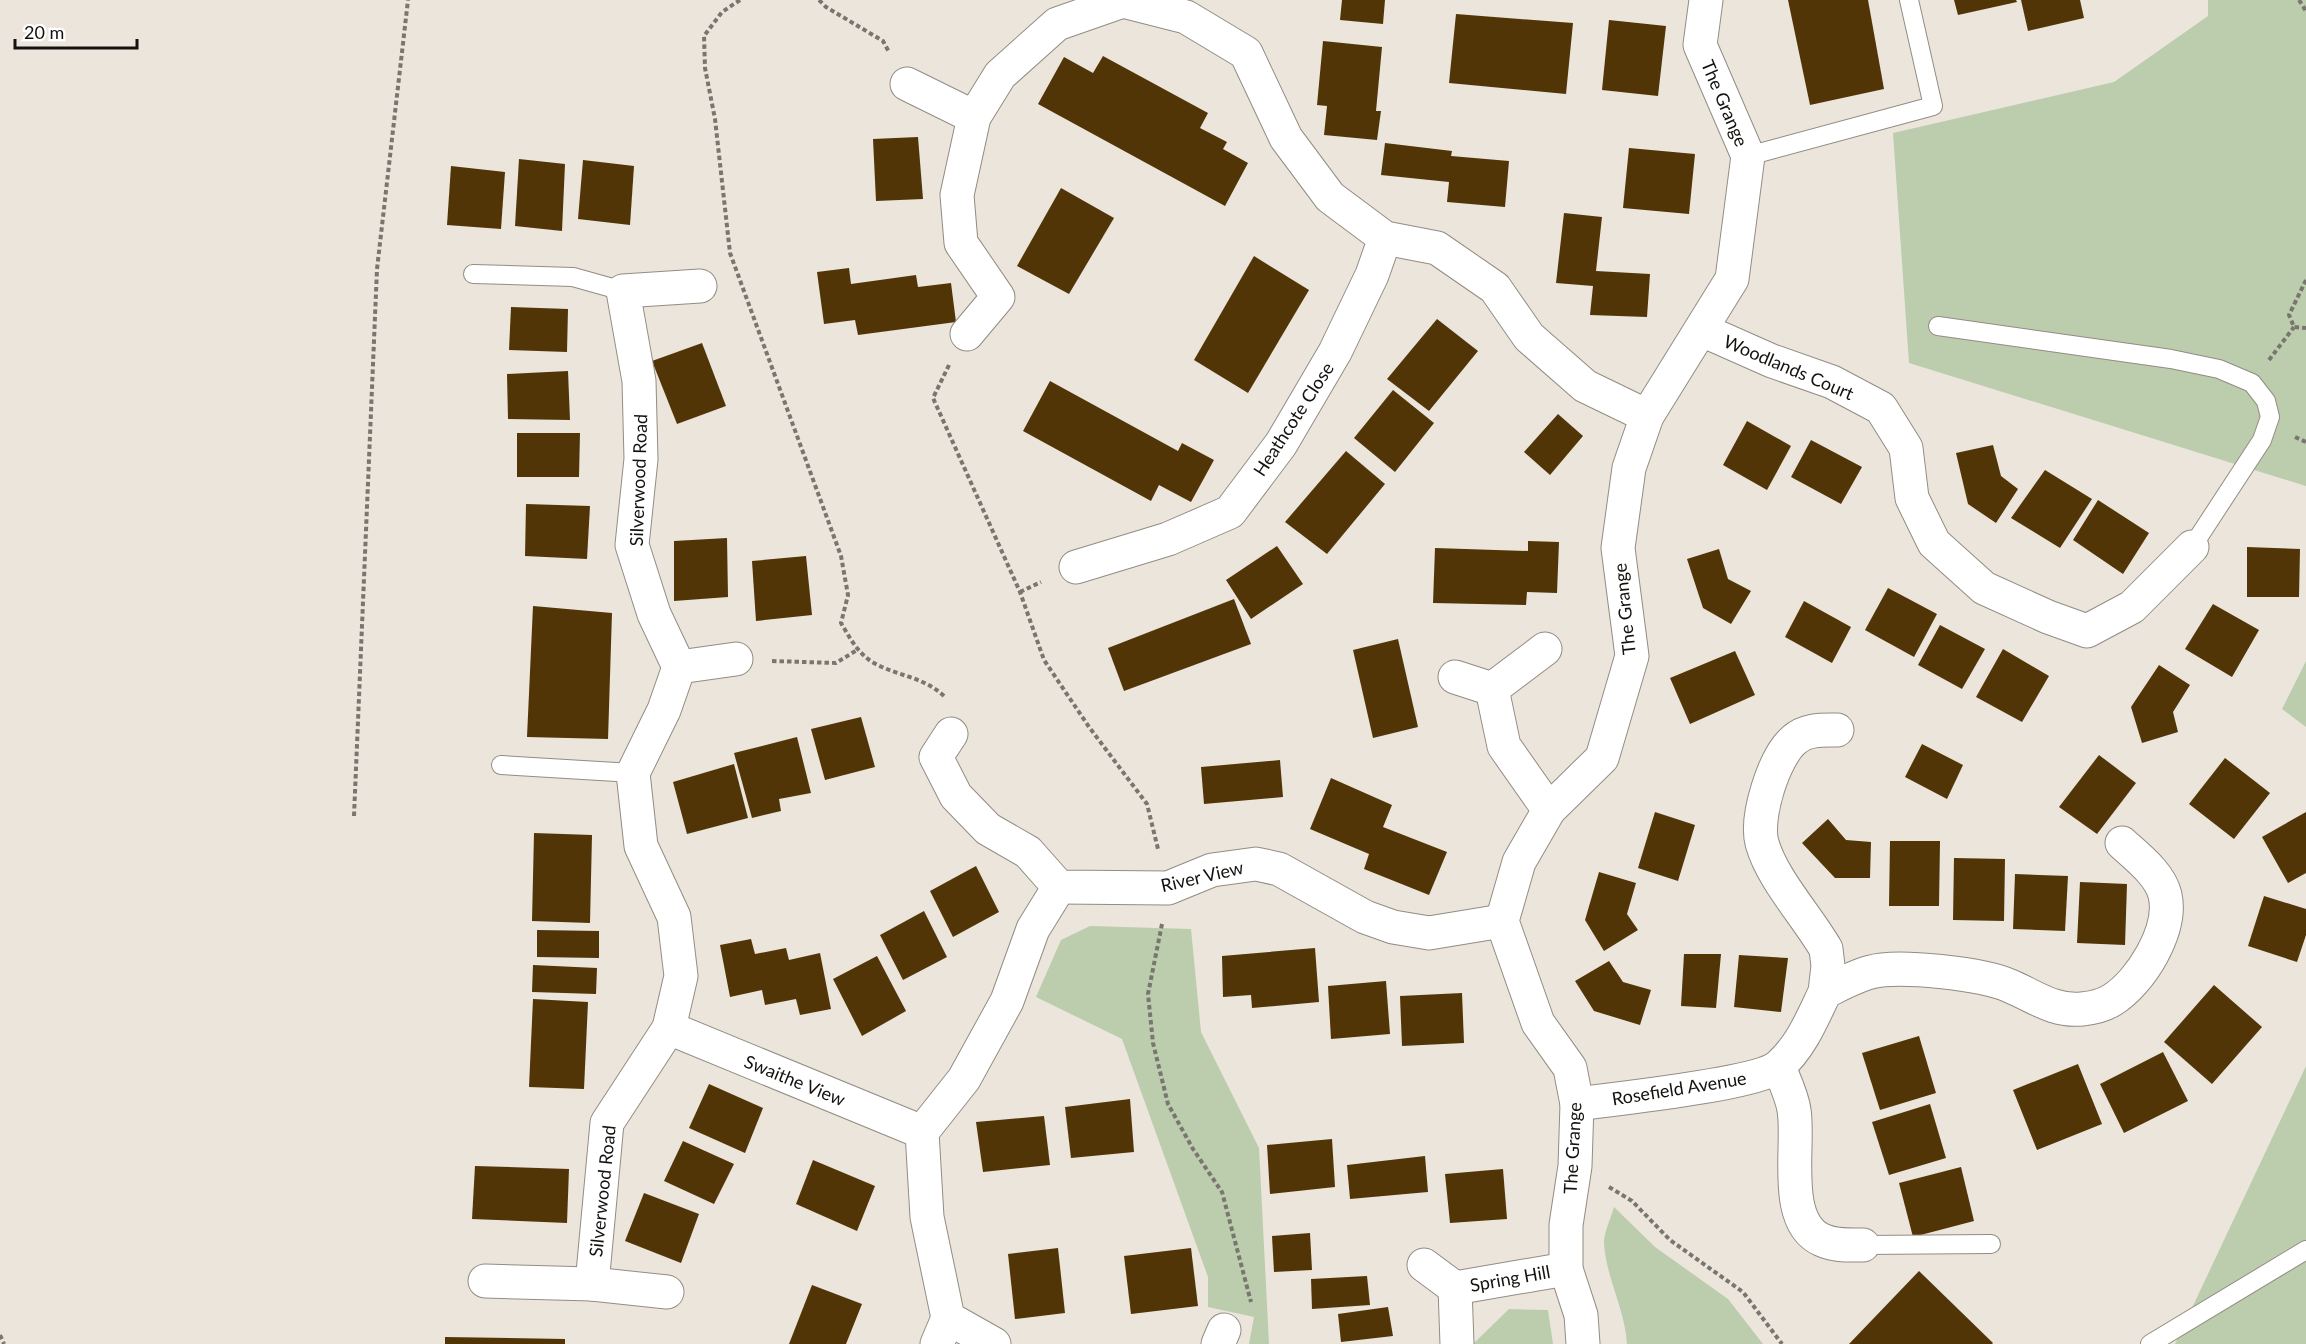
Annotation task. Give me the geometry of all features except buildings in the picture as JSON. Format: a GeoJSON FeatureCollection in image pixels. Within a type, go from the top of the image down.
{"type":"FeatureCollection","features":[{"type":"Feature","properties":{"kind":"street","name":"The Grange"},"geometry":{"type":"LineString","coordinates":[[1583,1344],[1581,1315],[1566,1269],[1566,1224],[1575,1166],[1577,1104],[1570,1068],[1538,1023],[1502,921],[1519,862],[1550,810],[1602,758],[1632,656],[1618,548],[1629,468],[1647,416],[1732,279],[1748,156],[1700,45],[1706,0]]}},
{"type":"Feature","properties":{"kind":"street"},"geometry":{"type":"LineString","coordinates":[[968,334],[998,297],[961,243],[957,195],[974,117],[1000,75],[1057,24],[1123,1],[1186,17],[1246,53],[1286,138],[1330,197],[1385,238],[1437,248],[1495,288],[1529,337],[1585,386],[1647,416]]}},
{"type":"Feature","properties":{"kind":"street"},"geometry":{"type":"LineString","coordinates":[[907,84],[974,117]]}},
{"type":"Feature","properties":{"kind":"street","name":"Heathcote Close"},"geometry":{"type":"LineString","coordinates":[[1076,567],[1168,539],[1230,512],[1281,444],[1335,352],[1372,275],[1385,238]]}},
{"type":"Feature","properties":{"kind":"street"},"geometry":{"type":"LineString","coordinates":[[623,291],[700,286]]}},
{"type":"Feature","properties":{"kind":"street","name":"Silverwood Road"},"geometry":{"type":"LineString","coordinates":[[623,291],[639,381],[641,459],[632,545],[654,614],[679,667]]}},
{"type":"Feature","properties":{"kind":"street","name":"Woodlands Court"},"geometry":{"type":"LineString","coordinates":[[1702,330],[1772,361],[1832,382],[1881,408],[1906,448],[1912,498],[1934,543],[1984,588],[2048,618],[2087,631],[2133,607],[2192,547]]}},
{"type":"Feature","properties":{"kind":"street"},"geometry":{"type":"LineString","coordinates":[[1492,689],[1545,649]]}},
{"type":"Feature","properties":{"kind":"street"},"geometry":{"type":"LineString","coordinates":[[633,773],[664,710],[679,667],[736,659]]}},
{"type":"Feature","properties":{"kind":"street"},"geometry":{"type":"LineString","coordinates":[[1455,677],[1492,689]]}},
{"type":"Feature","properties":{"kind":"street"},"geometry":{"type":"LineString","coordinates":[[1492,689],[1504,746],[1550,810]]}},
{"type":"Feature","properties":{"kind":"street"},"geometry":{"type":"LineString","coordinates":[[1837,730],[1812,730],[1794,739],[1781,756],[1762,812],[1761,841],[1769,860],[1826,949],[1828,966],[1825,992],[1808,1029],[1779,1066],[1794,1109],[1796,1144],[1793,1179],[1804,1222],[1820,1240],[1839,1245],[1863,1245]]}},
{"type":"Feature","properties":{"kind":"street"},"geometry":{"type":"LineString","coordinates":[[951,734],[936,757],[956,796],[987,829],[1028,852],[1059,887],[1033,929],[1007,1000],[964,1079],[922,1132],[927,1217],[943,1331],[994,1344]]}},
{"type":"Feature","properties":{"kind":"street","name":"Silverwood Road"},"geometry":{"type":"LineString","coordinates":[[592,1284],[607,1123],[669,1028],[681,976],[674,917],[640,846],[633,773]]}},
{"type":"Feature","properties":{"kind":"street"},"geometry":{"type":"LineString","coordinates":[[1825,992],[1872,971],[1893,969],[1990,979],[2062,1009],[2089,1007],[2111,1000],[2129,986],[2147,964],[2163,929],[2165,896],[2156,876],[2122,843]]}},
{"type":"Feature","properties":{"kind":"street","name":"River View"},"geometry":{"type":"LineString","coordinates":[[1059,887],[1167,888],[1212,870],[1256,864],[1290,873],[1365,917],[1393,927],[1429,933],[1502,921]]}},
{"type":"Feature","properties":{"kind":"street","name":"Swaithe View"},"geometry":{"type":"LineString","coordinates":[[669,1028],[922,1132]]}},
{"type":"Feature","properties":{"kind":"street","name":"Rosefield Avenue"},"geometry":{"type":"LineString","coordinates":[[1577,1104],[1746,1079],[1779,1066]]}},
{"type":"Feature","properties":{"kind":"street","name":"Spring Hill"},"geometry":{"type":"LineString","coordinates":[[1424,1266],[1455,1288],[1566,1269]]}},
{"type":"Feature","properties":{"kind":"street"},"geometry":{"type":"LineString","coordinates":[[485,1281],[592,1284],[667,1292]]}},
{"type":"Feature","properties":{"kind":"street","name":"Spring Hill"},"geometry":{"type":"LineString","coordinates":[[1455,1288],[1457,1344]]}},
{"type":"Feature","properties":{"kind":"lane"},"geometry":{"type":"LineString","coordinates":[[1748,156],[1933,106],[1909,0]]}},
{"type":"Feature","properties":{"kind":"lane"},"geometry":{"type":"LineString","coordinates":[[472,274],[573,277],[623,291]]}},
{"type":"Feature","properties":{"kind":"lane"},"geometry":{"type":"LineString","coordinates":[[1938,326],[2171,359],[2219,369],[2252,383],[2266,401],[2270,417],[2262,440],[2192,547]]}},
{"type":"Feature","properties":{"kind":"lane"},"geometry":{"type":"LineString","coordinates":[[501,765],[633,773]]}},
{"type":"Feature","properties":{"kind":"lane"},"geometry":{"type":"LineString","coordinates":[[1863,1245],[1991,1244]]}},
{"type":"Feature","properties":{"kind":"lane"},"geometry":{"type":"LineString","coordinates":[[2150,1344],[2306,1250]]}},
{"type":"Feature","properties":{"kind":"path"},"geometry":{"type":"LineString","coordinates":[[354,816],[377,269],[408,0]]}},
{"type":"Feature","properties":{"kind":"path"},"geometry":{"type":"LineString","coordinates":[[740,0],[722,12],[704,36],[705,68],[716,120],[730,252],[841,556],[848,595],[841,623],[857,650],[874,663],[912,676],[937,689],[960,711],[951,734]]}},
{"type":"Feature","properties":{"kind":"path"},"geometry":{"type":"LineString","coordinates":[[819,0],[826,7],[883,41],[907,84]]}},
{"type":"Feature","properties":{"kind":"path"},"geometry":{"type":"LineString","coordinates":[[2299,0],[2306,11]]}},
{"type":"Feature","properties":{"kind":"path"},"geometry":{"type":"LineString","coordinates":[[2294,327],[2289,315],[2306,280]]}},
{"type":"Feature","properties":{"kind":"path"},"geometry":{"type":"LineString","coordinates":[[2294,327],[2306,328]]}},
{"type":"Feature","properties":{"kind":"path"},"geometry":{"type":"LineString","coordinates":[[2252,383],[2294,327]]}},
{"type":"Feature","properties":{"kind":"path"},"geometry":{"type":"LineString","coordinates":[[968,334],[933,398],[1020,592],[1044,660],[1089,727],[1147,804],[1167,888],[1148,994],[1153,1043],[1168,1104],[1193,1149],[1222,1192],[1252,1306]]}},
{"type":"Feature","properties":{"kind":"path"},"geometry":{"type":"LineString","coordinates":[[736,659],[836,663],[857,650]]}},
{"type":"Feature","properties":{"kind":"path"},"geometry":{"type":"LineString","coordinates":[[1575,1166],[1632,1201],[1670,1240],[1743,1292],[1782,1344]]}},
{"type":"Feature","properties":{"kind":"path"},"geometry":{"type":"LineString","coordinates":[[0,1335],[4,1344]]}},
{"type":"Feature","properties":{"kind":"green space"},"geometry":{"type":"Polygon","coordinates":[[[2208,0],[2306,0],[2306,486],[1909,363],[1893,133],[2114,82],[2208,16],[2208,0]]]}},
{"type":"Feature","properties":{"kind":"green space"},"geometry":{"type":"Polygon","coordinates":[[[2306,661],[2306,727],[2282,709],[2306,661]]]}},
{"type":"Feature","properties":{"kind":"green space"},"geometry":{"type":"Polygon","coordinates":[[[1090,926],[1191,929],[1201,1032],[1259,1148],[1269,1344],[1249,1344],[1254,1317],[1208,1307],[1208,1277],[1122,1039],[1036,997],[1061,940],[1090,926]]]}},
{"type":"Feature","properties":{"kind":"green space"},"geometry":{"type":"Polygon","coordinates":[[[2306,1066],[2306,1344],[2175,1344],[2306,1066]]]}},
{"type":"Feature","properties":{"kind":"green space"},"geometry":{"type":"Polygon","coordinates":[[[1614,1207],[1655,1247],[1728,1299],[1763,1344],[1627,1344],[1623,1318],[1605,1256],[1606,1230],[1614,1207]]]}},
{"type":"Feature","properties":{"kind":"green space"},"geometry":{"type":"Polygon","coordinates":[[[1509,1309],[1548,1310],[1553,1344],[1473,1344],[1509,1309]]]}}]}
